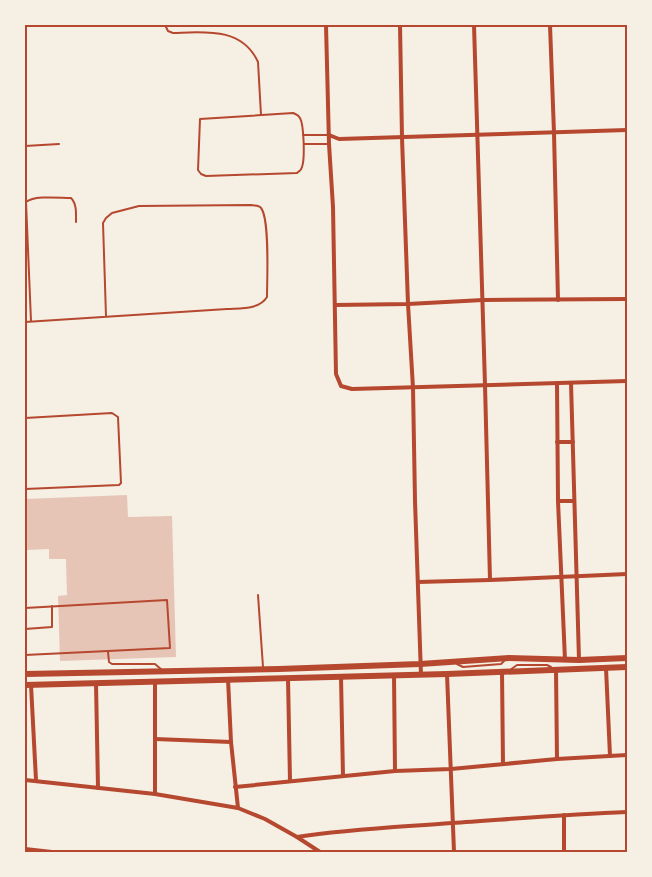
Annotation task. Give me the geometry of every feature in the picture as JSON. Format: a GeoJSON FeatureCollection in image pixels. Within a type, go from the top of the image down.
{"type":"FeatureCollection","features":[{"type":"Feature","properties":{"kind":"main road"},"geometry":{"type":"LineString","coordinates":[[25,674],[263,670],[420,664],[509,658],[578,660],[627,658]]}},
{"type":"Feature","properties":{"kind":"main road"},"geometry":{"type":"LineString","coordinates":[[28,685],[421,675],[627,667]]}},
{"type":"Feature","properties":{"kind":"street"},"geometry":{"type":"LineString","coordinates":[[326,25],[329,144],[333,206],[336,374],[341,386],[352,389],[413,388],[627,381]]}},
{"type":"Feature","properties":{"kind":"street"},"geometry":{"type":"LineString","coordinates":[[400,25],[402,138],[413,388],[421,675]]}},
{"type":"Feature","properties":{"kind":"street"},"geometry":{"type":"LineString","coordinates":[[474,25],[486,385],[490,580]]}},
{"type":"Feature","properties":{"kind":"street"},"geometry":{"type":"LineString","coordinates":[[550,25],[558,300]]}},
{"type":"Feature","properties":{"kind":"street"},"geometry":{"type":"LineString","coordinates":[[329,136],[339,139],[402,138],[627,130]]}},
{"type":"Feature","properties":{"kind":"street"},"geometry":{"type":"LineString","coordinates":[[329,144],[339,139]]}},
{"type":"Feature","properties":{"kind":"street"},"geometry":{"type":"LineString","coordinates":[[335,305],[627,298]]}},
{"type":"Feature","properties":{"kind":"street"},"geometry":{"type":"LineString","coordinates":[[557,383],[558,501],[565,660]]}},
{"type":"Feature","properties":{"kind":"street"},"geometry":{"type":"LineString","coordinates":[[571,383],[578,660]]}},
{"type":"Feature","properties":{"kind":"street"},"geometry":{"type":"LineString","coordinates":[[557,442],[573,442]]}},
{"type":"Feature","properties":{"kind":"street"},"geometry":{"type":"LineString","coordinates":[[558,501],[574,501]]}},
{"type":"Feature","properties":{"kind":"street"},"geometry":{"type":"LineString","coordinates":[[418,582],[627,574]]}},
{"type":"Feature","properties":{"kind":"street"},"geometry":{"type":"LineString","coordinates":[[606,668],[610,756]]}},
{"type":"Feature","properties":{"kind":"street"},"geometry":{"type":"LineString","coordinates":[[556,670],[557,759]]}},
{"type":"Feature","properties":{"kind":"street"},"geometry":{"type":"LineString","coordinates":[[503,764],[504,672]]}},
{"type":"Feature","properties":{"kind":"street"},"geometry":{"type":"LineString","coordinates":[[447,674],[454,852]]}},
{"type":"Feature","properties":{"kind":"street"},"geometry":{"type":"LineString","coordinates":[[394,675],[395,771]]}},
{"type":"Feature","properties":{"kind":"street"},"geometry":{"type":"LineString","coordinates":[[341,677],[344,776]]}},
{"type":"Feature","properties":{"kind":"street"},"geometry":{"type":"LineString","coordinates":[[288,678],[290,781]]}},
{"type":"Feature","properties":{"kind":"street"},"geometry":{"type":"LineString","coordinates":[[228,679],[231,742],[238,808]]}},
{"type":"Feature","properties":{"kind":"street"},"geometry":{"type":"LineString","coordinates":[[96,682],[98,788]]}},
{"type":"Feature","properties":{"kind":"street"},"geometry":{"type":"LineString","coordinates":[[155,682],[155,794]]}},
{"type":"Feature","properties":{"kind":"street"},"geometry":{"type":"LineString","coordinates":[[28,685],[36,780]]}},
{"type":"Feature","properties":{"kind":"street"},"geometry":{"type":"LineString","coordinates":[[155,740],[231,742]]}},
{"type":"Feature","properties":{"kind":"street"},"geometry":{"type":"LineString","coordinates":[[235,786],[395,771],[451,769],[557,759],[627,755]]}},
{"type":"Feature","properties":{"kind":"street"},"geometry":{"type":"LineString","coordinates":[[25,780],[155,794],[238,808],[259,816],[320,852]]}},
{"type":"Feature","properties":{"kind":"street"},"geometry":{"type":"LineString","coordinates":[[297,837],[354,829],[627,812]]}},
{"type":"Feature","properties":{"kind":"street"},"geometry":{"type":"LineString","coordinates":[[564,815],[564,852]]}},
{"type":"Feature","properties":{"kind":"street"},"geometry":{"type":"LineString","coordinates":[[25,849],[52,852]]}},
{"type":"Feature","properties":{"kind":"lane"},"geometry":{"type":"LineString","coordinates":[[165,25],[168,31],[173,33],[212,33],[232,36],[250,48],[258,62],[260,116]]}},
{"type":"Feature","properties":{"kind":"lane"},"geometry":{"type":"LineString","coordinates":[[293,113],[298,115],[301,120],[304,144],[303,165],[300,172],[206,176],[199,172],[200,119],[260,116],[293,113]]}},
{"type":"Feature","properties":{"kind":"lane"},"geometry":{"type":"LineString","coordinates":[[303,135],[329,136]]}},
{"type":"Feature","properties":{"kind":"lane"},"geometry":{"type":"LineString","coordinates":[[25,146],[59,144]]}},
{"type":"Feature","properties":{"kind":"lane"},"geometry":{"type":"LineString","coordinates":[[304,144],[329,144]]}},
{"type":"Feature","properties":{"kind":"lane"},"geometry":{"type":"LineString","coordinates":[[31,321],[26,202],[34,199],[71,198],[74,201],[76,222]]}},
{"type":"Feature","properties":{"kind":"lane"},"geometry":{"type":"LineString","coordinates":[[25,322],[227,309],[260,305],[267,298],[267,224],[260,206],[139,206],[112,212],[103,223],[106,316]]}},
{"type":"Feature","properties":{"kind":"lane"},"geometry":{"type":"LineString","coordinates":[[25,418],[112,413],[116,415],[118,417],[121,483],[119,485],[25,489]]}},
{"type":"Feature","properties":{"kind":"lane"},"geometry":{"type":"LineString","coordinates":[[258,595],[263,670]]}},
{"type":"Feature","properties":{"kind":"lane"},"geometry":{"type":"LineString","coordinates":[[25,608],[167,600],[170,648],[25,655]]}},
{"type":"Feature","properties":{"kind":"lane"},"geometry":{"type":"LineString","coordinates":[[25,628],[52,627],[52,606]]}},
{"type":"Feature","properties":{"kind":"lane"},"geometry":{"type":"LineString","coordinates":[[108,652],[109,662],[112,664],[156,664],[164,672]]}},
{"type":"Feature","properties":{"kind":"building"},"geometry":{"type":"Polygon","coordinates":[[[127,495],[128,517],[172,516],[176,657],[60,661],[58,596],[67,595],[66,559],[49,559],[49,549],[26,550],[25,499],[127,495]]]}}]}
